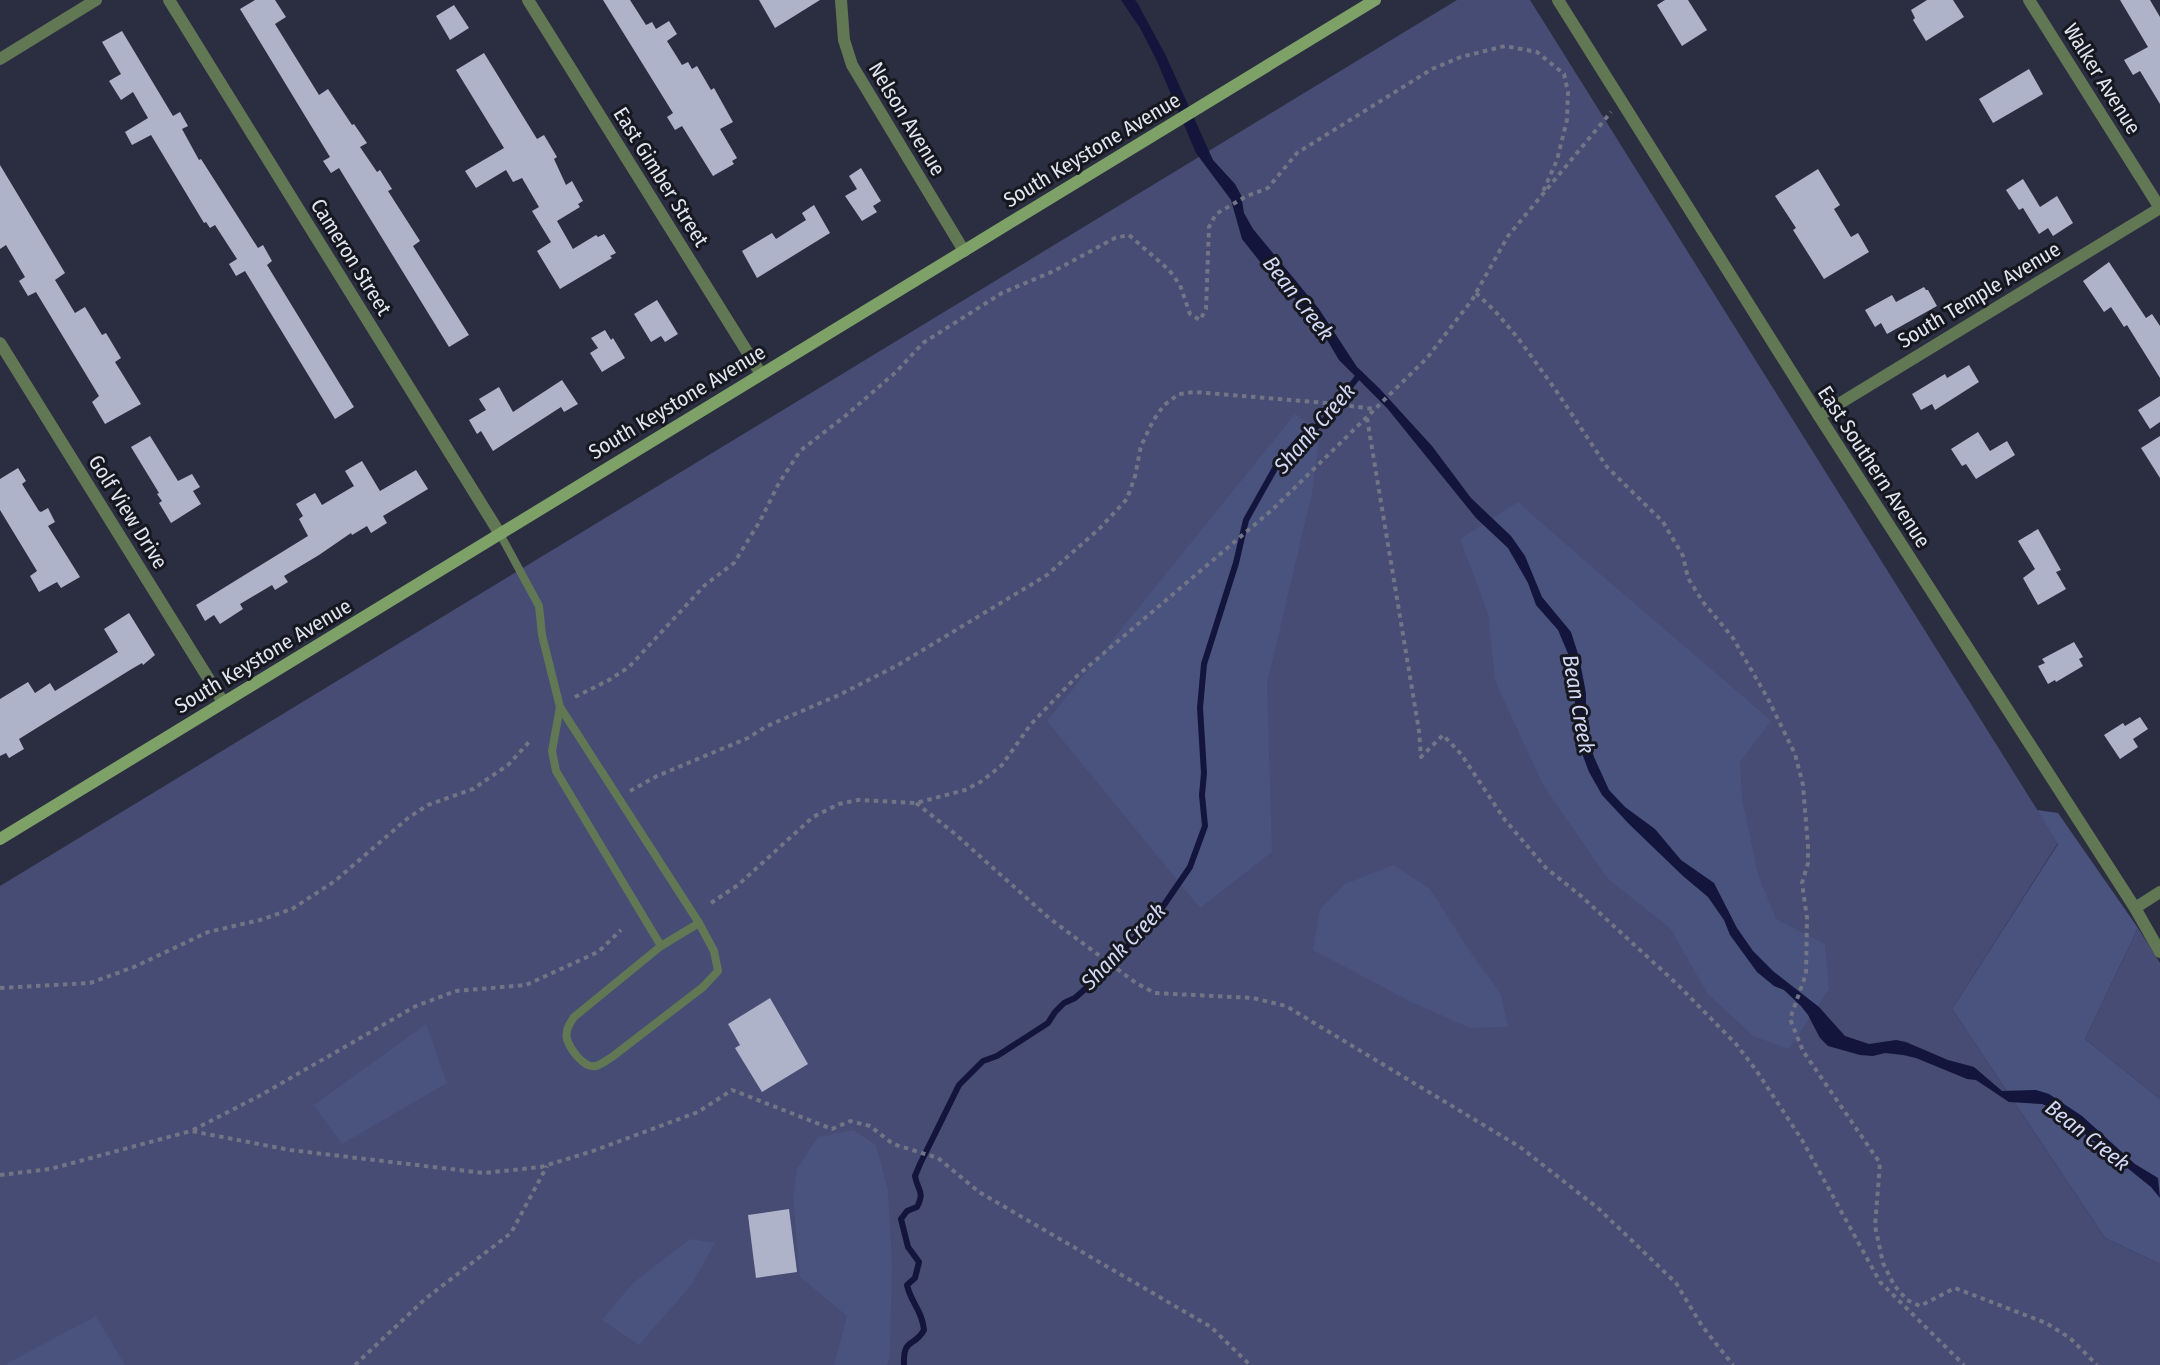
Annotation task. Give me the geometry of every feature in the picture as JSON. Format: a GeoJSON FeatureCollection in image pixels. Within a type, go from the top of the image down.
{"type":"FeatureCollection","features":[{"type":"Feature","properties":{"kind":"main road","name":"South Keystone Avenue"},"geometry":{"type":"LineString","coordinates":[[0,839],[1376,0]]}},
{"type":"Feature","properties":{"kind":"street"},"geometry":{"type":"LineString","coordinates":[[0,59],[96,0]]}},
{"type":"Feature","properties":{"kind":"street","name":"Cameron Street"},"geometry":{"type":"LineString","coordinates":[[169,0],[500,534]]}},
{"type":"Feature","properties":{"kind":"street","name":"East Gimber Street"},"geometry":{"type":"LineString","coordinates":[[528,0],[761,374]]}},
{"type":"Feature","properties":{"kind":"street","name":"Nelson Avenue"},"geometry":{"type":"LineString","coordinates":[[841,0],[844,40],[852,65],[964,251]]}},
{"type":"Feature","properties":{"kind":"street","name":"East Southern Avenue"},"geometry":{"type":"LineString","coordinates":[[1558,0],[1819,417],[2135,908],[2160,952]]}},
{"type":"Feature","properties":{"kind":"street","name":"Walker Avenue"},"geometry":{"type":"LineString","coordinates":[[2029,0],[2160,208]]}},
{"type":"Feature","properties":{"kind":"street","name":"South Temple Avenue"},"geometry":{"type":"LineString","coordinates":[[1819,417],[2160,208]]}},
{"type":"Feature","properties":{"kind":"street","name":"Golf View Drive"},"geometry":{"type":"LineString","coordinates":[[0,343],[223,702]]}},
{"type":"Feature","properties":{"kind":"street"},"geometry":{"type":"LineString","coordinates":[[2135,908],[2160,892]]}},
{"type":"Feature","properties":{"kind":"lane"},"geometry":{"type":"LineString","coordinates":[[500,534],[539,606],[542,635],[560,707],[699,923],[714,951],[718,971],[703,987],[612,1057],[597,1066],[588,1066],[578,1057],[567,1038],[568,1026],[574,1017],[661,946],[699,923]]}},
{"type":"Feature","properties":{"kind":"lane"},"geometry":{"type":"LineString","coordinates":[[560,707],[552,751],[556,771],[661,946]]}},
{"type":"Feature","properties":{"kind":"path"},"geometry":{"type":"LineString","coordinates":[[576,697],[629,667],[705,585],[734,563],[760,521],[779,483],[800,451],[896,372],[922,343],[1002,293],[1054,271],[1115,238],[1129,235],[1169,270],[1180,285],[1190,314],[1200,320],[1206,309],[1209,227],[1216,214],[1247,196],[1268,188],[1297,153],[1432,69],[1461,57],[1505,46],[1537,52],[1564,74],[1569,92],[1567,120],[1557,160],[1542,194]]}},
{"type":"Feature","properties":{"kind":"path"},"geometry":{"type":"LineString","coordinates":[[711,903],[738,885],[813,817],[839,804],[858,800],[916,803],[965,790],[981,782],[1002,765],[1031,724],[1077,676],[1256,523],[1427,358],[1476,293],[1508,236],[1611,112]]}},
{"type":"Feature","properties":{"kind":"path"},"geometry":{"type":"LineString","coordinates":[[1476,293],[1518,338],[1555,388],[1607,467],[1663,522],[1683,556],[1688,578],[1703,602],[1733,638],[1796,754],[1803,785],[1809,863],[1802,883],[1808,918],[1806,974],[1790,1019],[1803,1051],[1880,1163],[1875,1226],[1883,1263],[1894,1285],[1907,1300],[1920,1306],[1955,1288],[2046,1323],[2070,1338],[2097,1365]]}},
{"type":"Feature","properties":{"kind":"path"},"geometry":{"type":"LineString","coordinates":[[628,792],[657,776],[748,738],[767,726],[839,695],[898,665],[1047,575],[1100,528],[1126,499],[1136,476],[1141,446],[1153,421],[1164,405],[1179,394],[1195,392],[1375,409]]}},
{"type":"Feature","properties":{"kind":"path"},"geometry":{"type":"LineString","coordinates":[[1367,417],[1419,731],[1421,757],[1443,735],[1461,754],[1504,820],[1546,868],[1581,896],[1668,976],[1736,1044],[1802,1140],[1880,1282],[1964,1365]]}},
{"type":"Feature","properties":{"kind":"path"},"geometry":{"type":"LineString","coordinates":[[0,988],[90,982],[134,967],[208,932],[260,920],[292,909],[335,881],[408,818],[428,805],[473,789],[508,765],[529,742]]}},
{"type":"Feature","properties":{"kind":"path"},"geometry":{"type":"LineString","coordinates":[[916,803],[954,833],[1049,918],[1120,971],[1155,993],[1253,998],[1286,1006],[1520,1147],[1599,1209],[1676,1282],[1702,1326],[1733,1365]]}},
{"type":"Feature","properties":{"kind":"path"},"geometry":{"type":"LineString","coordinates":[[0,1175],[50,1169],[191,1131],[261,1095],[416,1006],[456,991],[526,985],[598,952],[621,930]]}},
{"type":"Feature","properties":{"kind":"path"},"geometry":{"type":"LineString","coordinates":[[191,1131],[290,1150],[484,1173],[548,1165],[593,1151],[698,1113],[732,1090],[832,1129],[850,1121],[870,1126],[893,1144],[938,1158],[979,1192],[1211,1327],[1250,1365]]}},
{"type":"Feature","properties":{"kind":"path"},"geometry":{"type":"LineString","coordinates":[[356,1365],[425,1299],[511,1233],[548,1165]]}},
{"type":"Feature","properties":{"kind":"shaded area"},"geometry":{"type":"Polygon","coordinates":[[[1457,0],[1530,0],[2058,843],[1952,1009],[2105,1238],[2160,1264],[2160,1365],[0,1365],[0,886],[1457,0]]]}},
{"type":"Feature","properties":{"kind":"shaded area"},"geometry":{"type":"Polygon","coordinates":[[[1295,414],[1320,433],[1312,493],[1267,684],[1272,852],[1200,908],[1047,721],[1295,414]]]}},
{"type":"Feature","properties":{"kind":"shaded area"},"geometry":{"type":"Polygon","coordinates":[[[1518,502],[1771,721],[1740,762],[1742,798],[1758,874],[1776,919],[1825,944],[1829,989],[1789,1049],[1753,1036],[1707,993],[1670,928],[1608,879],[1543,785],[1495,681],[1488,614],[1460,539],[1518,502]]]}},
{"type":"Feature","properties":{"kind":"shaded area"},"geometry":{"type":"Polygon","coordinates":[[[2037,810],[2058,813],[2138,928],[2085,1039],[2160,1099],[2160,1264],[2105,1238],[1952,1009],[2058,844],[2037,810]]]}},
{"type":"Feature","properties":{"kind":"shaded area"},"geometry":{"type":"Polygon","coordinates":[[[1393,865],[1430,889],[1471,953],[1501,994],[1508,1027],[1470,1028],[1409,1001],[1313,950],[1320,909],[1345,884],[1393,865]]]}},
{"type":"Feature","properties":{"kind":"shaded area"},"geometry":{"type":"Polygon","coordinates":[[[2138,928],[2160,963],[2160,1099],[2085,1039],[2138,928]]]}},
{"type":"Feature","properties":{"kind":"shaded area"},"geometry":{"type":"Polygon","coordinates":[[[426,1024],[447,1083],[342,1144],[314,1105],[426,1024]]]}},
{"type":"Feature","properties":{"kind":"shaded area"},"geometry":{"type":"Polygon","coordinates":[[[853,1130],[876,1145],[888,1190],[892,1263],[890,1357],[887,1365],[834,1365],[847,1316],[800,1277],[793,1198],[797,1169],[818,1137],[853,1130]]]}},
{"type":"Feature","properties":{"kind":"shaded area"},"geometry":{"type":"Polygon","coordinates":[[[690,1239],[715,1243],[692,1284],[639,1345],[602,1320],[633,1283],[690,1239]]]}},
{"type":"Feature","properties":{"kind":"shaded area"},"geometry":{"type":"Polygon","coordinates":[[[96,1316],[125,1365],[4,1365],[96,1316]]]}},
{"type":"Feature","properties":{"kind":"water","name":"Bean Creek"},"geometry":{"type":"Polygon","coordinates":[[[1121,0],[1135,0],[1138,4],[1166,56],[1213,160],[1235,184],[1241,195],[1244,213],[1253,229],[1319,309],[1357,367],[1432,446],[1471,498],[1511,536],[1525,556],[1542,597],[1571,632],[1586,693],[1589,740],[1609,790],[1625,807],[1655,829],[1681,860],[1714,883],[1737,928],[1753,951],[1773,971],[1819,1007],[1845,1036],[1869,1044],[1896,1040],[1906,1042],[1948,1060],[1974,1067],[2002,1091],[2036,1090],[2049,1094],[2082,1116],[2135,1164],[2158,1178],[2160,1198],[2151,1187],[2054,1109],[2042,1104],[2009,1102],[1976,1080],[1967,1079],[1916,1058],[1885,1053],[1873,1056],[1860,1055],[1828,1046],[1820,1038],[1801,1006],[1784,990],[1774,986],[1757,972],[1730,935],[1724,920],[1708,897],[1683,876],[1602,795],[1589,772],[1580,748],[1572,663],[1558,630],[1536,605],[1528,583],[1508,548],[1476,518],[1387,408],[1339,360],[1317,323],[1272,277],[1242,239],[1231,200],[1196,153],[1156,59],[1140,28],[1121,0]]]}},
{"type":"Feature","properties":{"kind":"building"},"geometry":{"type":"Polygon","coordinates":[[[255,0],[275,0],[286,17],[275,24],[319,95],[328,89],[367,143],[360,147],[377,172],[380,170],[392,189],[388,191],[420,241],[413,246],[469,335],[449,347],[339,168],[331,173],[323,161],[330,157],[240,9],[255,0]]]}},
{"type":"Feature","properties":{"kind":"building"},"geometry":{"type":"Polygon","coordinates":[[[603,0],[630,0],[646,25],[652,22],[656,29],[669,21],[677,34],[667,41],[682,65],[688,62],[692,69],[697,66],[711,90],[714,88],[733,122],[720,129],[737,158],[732,161],[734,164],[713,176],[682,126],[675,130],[667,117],[673,113],[603,0]]]}},
{"type":"Feature","properties":{"kind":"building"},"geometry":{"type":"Polygon","coordinates":[[[759,0],[820,0],[775,28],[759,0]]]}},
{"type":"Feature","properties":{"kind":"building"},"geometry":{"type":"Polygon","coordinates":[[[1665,0],[1688,0],[1707,30],[1682,46],[1657,5],[1665,0]]]}},
{"type":"Feature","properties":{"kind":"building"},"geometry":{"type":"Polygon","coordinates":[[[1927,0],[1953,0],[1964,17],[1926,41],[1913,20],[1915,18],[1911,10],[1927,0]]]}},
{"type":"Feature","properties":{"kind":"building"},"geometry":{"type":"Polygon","coordinates":[[[2120,0],[2150,0],[2160,17],[2160,104],[2140,71],[2133,75],[2124,60],[2148,47],[2120,0]]]}},
{"type":"Feature","properties":{"kind":"building"},"geometry":{"type":"Polygon","coordinates":[[[454,5],[469,28],[450,40],[436,16],[454,5]]]}},
{"type":"Feature","properties":{"kind":"building"},"geometry":{"type":"Polygon","coordinates":[[[122,31],[173,116],[180,112],[188,126],[182,129],[199,160],[201,159],[258,248],[263,245],[272,261],[267,265],[354,407],[335,419],[245,271],[236,276],[229,264],[237,259],[215,225],[210,228],[206,222],[204,223],[151,135],[132,145],[125,132],[148,118],[133,92],[121,100],[109,81],[121,74],[102,42],[122,31]]]}},
{"type":"Feature","properties":{"kind":"building"},"geometry":{"type":"Polygon","coordinates":[[[484,53],[537,139],[544,135],[557,157],[554,159],[566,185],[572,181],[583,201],[578,204],[580,207],[557,221],[573,249],[596,235],[598,237],[604,234],[616,253],[610,256],[612,258],[560,289],[537,251],[551,242],[532,211],[539,207],[522,178],[513,182],[506,170],[476,188],[465,171],[504,148],[456,70],[484,53]]]}},
{"type":"Feature","properties":{"kind":"building"},"geometry":{"type":"Polygon","coordinates":[[[2029,69],[2043,94],[1993,123],[1979,99],[2029,69]]]}},
{"type":"Feature","properties":{"kind":"building"},"geometry":{"type":"Polygon","coordinates":[[[0,165],[65,273],[55,280],[75,313],[85,307],[102,335],[106,333],[121,358],[115,362],[141,404],[105,424],[92,402],[99,396],[36,292],[28,296],[19,281],[25,277],[6,245],[0,249],[0,165]]]}},
{"type":"Feature","properties":{"kind":"building"},"geometry":{"type":"Polygon","coordinates":[[[861,168],[881,201],[873,206],[877,212],[862,221],[845,196],[857,189],[849,176],[861,168]]]}},
{"type":"Feature","properties":{"kind":"building"},"geometry":{"type":"Polygon","coordinates":[[[1818,169],[1840,205],[1834,209],[1851,237],[1858,233],[1869,252],[1824,279],[1793,230],[1796,228],[1775,196],[1818,169]]]}},
{"type":"Feature","properties":{"kind":"building"},"geometry":{"type":"Polygon","coordinates":[[[2023,179],[2040,207],[2057,196],[2073,223],[2053,236],[2048,228],[2039,234],[2023,208],[2019,210],[2006,190],[2023,179]]]}},
{"type":"Feature","properties":{"kind":"building"},"geometry":{"type":"Polygon","coordinates":[[[814,205],[830,233],[757,278],[742,251],[772,233],[776,239],[806,220],[802,213],[814,205]]]}},
{"type":"Feature","properties":{"kind":"building"},"geometry":{"type":"Polygon","coordinates":[[[2109,262],[2146,318],[2152,314],[2160,326],[2160,378],[2127,325],[2124,327],[2111,307],[2104,312],[2083,281],[2109,262]]]}},
{"type":"Feature","properties":{"kind":"building"},"geometry":{"type":"Polygon","coordinates":[[[1924,287],[1937,306],[1887,334],[1881,323],[1875,327],[1865,310],[1892,295],[1896,302],[1924,287]]]}},
{"type":"Feature","properties":{"kind":"building"},"geometry":{"type":"Polygon","coordinates":[[[657,300],[678,334],[665,342],[661,336],[651,342],[634,314],[657,300]]]}},
{"type":"Feature","properties":{"kind":"building"},"geometry":{"type":"Polygon","coordinates":[[[605,330],[611,340],[613,338],[625,358],[602,372],[590,353],[598,348],[591,338],[605,330]]]}},
{"type":"Feature","properties":{"kind":"building"},"geometry":{"type":"Polygon","coordinates":[[[1969,365],[1979,382],[1935,410],[1932,404],[1921,410],[1912,394],[1945,374],[1947,378],[1969,365]]]}},
{"type":"Feature","properties":{"kind":"building"},"geometry":{"type":"Polygon","coordinates":[[[562,380],[578,404],[564,412],[561,407],[493,451],[481,431],[477,434],[469,420],[486,410],[479,399],[499,387],[513,412],[562,380]]]}},
{"type":"Feature","properties":{"kind":"building"},"geometry":{"type":"Polygon","coordinates":[[[2160,396],[2160,422],[2150,429],[2138,410],[2160,396]]]}},
{"type":"Feature","properties":{"kind":"building"},"geometry":{"type":"Polygon","coordinates":[[[1978,432],[1990,451],[2007,441],[2015,455],[1976,479],[1966,464],[1962,466],[1951,449],[1978,432]]]}},
{"type":"Feature","properties":{"kind":"building"},"geometry":{"type":"Polygon","coordinates":[[[150,436],[178,481],[192,474],[200,487],[193,491],[201,504],[171,523],[159,503],[162,501],[157,494],[159,493],[131,447],[150,436]]]}},
{"type":"Feature","properties":{"kind":"building"},"geometry":{"type":"Polygon","coordinates":[[[2160,436],[2160,478],[2141,448],[2160,436]]]}},
{"type":"Feature","properties":{"kind":"building"},"geometry":{"type":"Polygon","coordinates":[[[362,461],[380,491],[416,470],[428,489],[383,516],[387,523],[371,533],[367,526],[352,535],[351,533],[284,576],[288,582],[275,590],[272,585],[240,604],[243,609],[220,624],[214,615],[205,621],[196,605],[308,536],[299,519],[303,516],[296,504],[315,493],[322,505],[354,486],[345,471],[362,461]]]}},
{"type":"Feature","properties":{"kind":"building"},"geometry":{"type":"Polygon","coordinates":[[[18,468],[26,481],[22,484],[39,511],[48,508],[55,522],[48,526],[80,577],[61,588],[57,582],[39,592],[30,576],[37,571],[0,510],[0,479],[18,468]]]}},
{"type":"Feature","properties":{"kind":"building"},"geometry":{"type":"Polygon","coordinates":[[[2038,529],[2061,570],[2056,572],[2066,589],[2038,605],[2023,578],[2035,569],[2018,541],[2038,529]]]}},
{"type":"Feature","properties":{"kind":"building"},"geometry":{"type":"Polygon","coordinates":[[[129,613],[155,655],[143,665],[142,663],[130,670],[19,739],[24,749],[9,758],[6,753],[0,756],[0,699],[28,682],[35,693],[50,683],[55,691],[118,652],[104,629],[129,613]]]}},
{"type":"Feature","properties":{"kind":"building"},"geometry":{"type":"Polygon","coordinates":[[[2074,642],[2083,657],[2079,659],[2083,666],[2056,682],[2055,680],[2048,684],[2038,666],[2045,663],[2042,659],[2074,642]]]}},
{"type":"Feature","properties":{"kind":"building"},"geometry":{"type":"Polygon","coordinates":[[[2140,717],[2148,729],[2133,739],[2138,747],[2120,759],[2104,735],[2123,723],[2125,726],[2140,717]]]}},
{"type":"Feature","properties":{"kind":"building"},"geometry":{"type":"Polygon","coordinates":[[[770,998],[808,1064],[762,1092],[735,1048],[740,1045],[728,1024],[770,998]]]}},
{"type":"Feature","properties":{"kind":"building"},"geometry":{"type":"Polygon","coordinates":[[[789,1209],[797,1272],[756,1278],[748,1215],[789,1209]]]}},
{"type":"Feature","properties":{"kind":"waterway","name":"Shank Creek"},"geometry":{"type":"LineString","coordinates":[[904,1365],[907,1346],[924,1330],[907,1285],[915,1278],[919,1262],[908,1247],[901,1219],[907,1211],[917,1207],[919,1202],[921,1194],[915,1176],[920,1164],[959,1085],[983,1061],[997,1056],[1048,1023],[1064,1003],[1075,998],[1084,990],[1155,918],[1190,867],[1205,826],[1200,708],[1204,664],[1236,563],[1246,520],[1278,463],[1300,438],[1323,422],[1360,374]]}}]}
